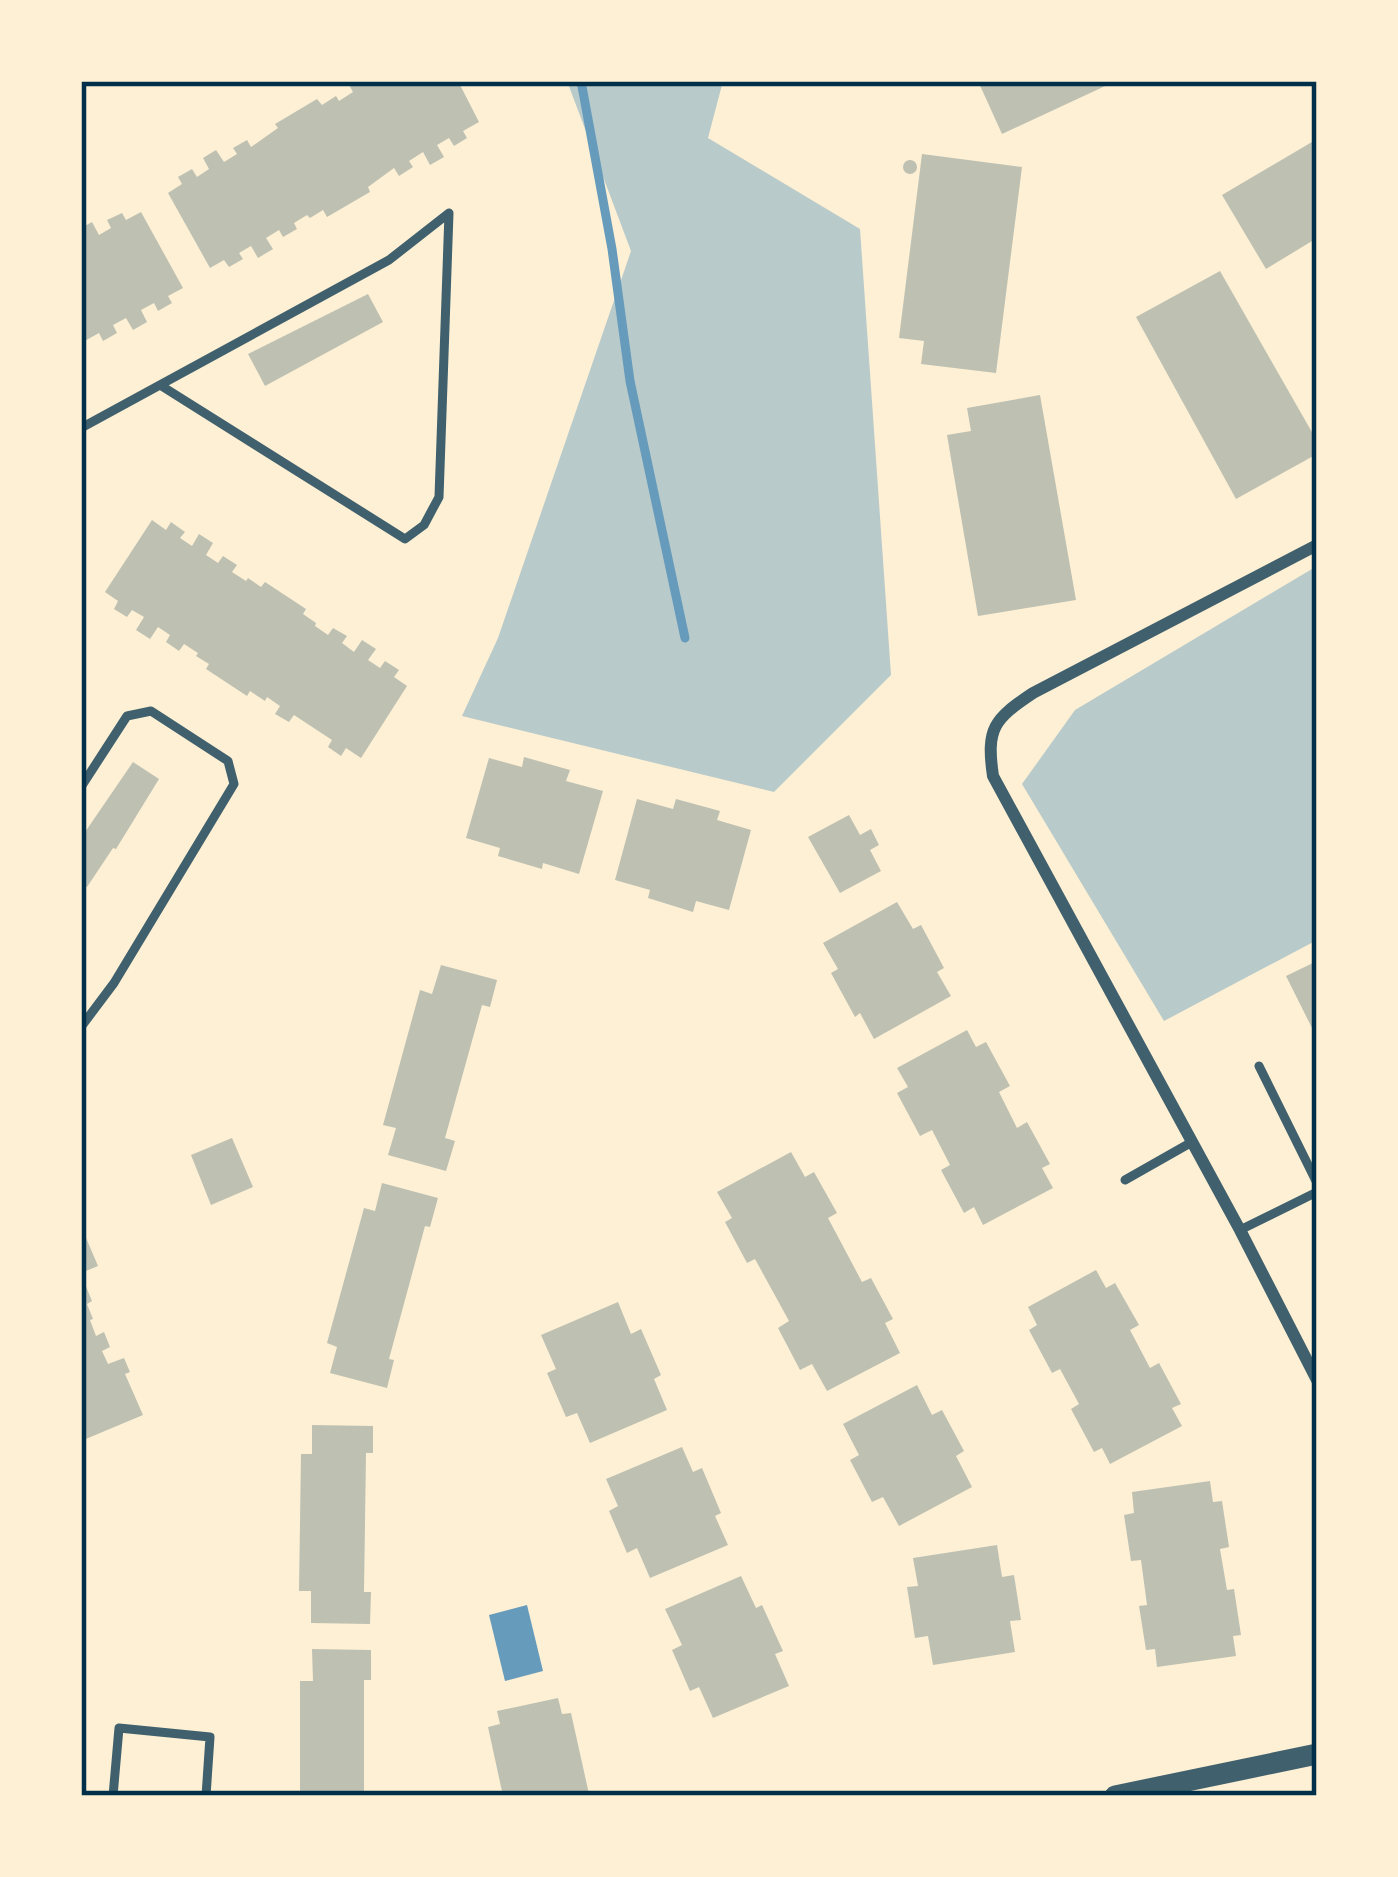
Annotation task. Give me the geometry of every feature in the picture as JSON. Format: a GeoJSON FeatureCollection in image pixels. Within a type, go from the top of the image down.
{"type":"FeatureCollection","features":[{"type":"Feature","properties":{"kind":"street"},"geometry":{"type":"LineString","coordinates":[[1317,545],[1033,693],[1007,711],[992,730],[989,746],[993,776],[1317,1380]]}},
{"type":"Feature","properties":{"kind":"street"},"geometry":{"type":"LineString","coordinates":[[1115,1796],[1317,1754]]}},
{"type":"Feature","properties":{"kind":"lane"},"geometry":{"type":"LineString","coordinates":[[81,428],[389,260],[449,213],[439,496],[424,525],[405,539],[160,385]]}},
{"type":"Feature","properties":{"kind":"lane"},"geometry":{"type":"LineString","coordinates":[[81,787],[127,716],[151,711],[228,760],[233,784],[114,982],[81,1027]]}},
{"type":"Feature","properties":{"kind":"lane"},"geometry":{"type":"LineString","coordinates":[[1240,1230],[1317,1188],[1259,1066]]}},
{"type":"Feature","properties":{"kind":"lane"},"geometry":{"type":"LineString","coordinates":[[1125,1180],[1192,1142]]}},
{"type":"Feature","properties":{"kind":"lane"},"geometry":{"type":"LineString","coordinates":[[113,1796],[119,1727],[210,1737],[206,1796]]}},
{"type":"Feature","properties":{"kind":"shaded area"},"geometry":{"type":"Polygon","coordinates":[[[567,81],[723,81],[708,138],[860,229],[891,675],[774,792],[462,716],[498,638],[631,251],[567,81]]]}},
{"type":"Feature","properties":{"kind":"shaded area"},"geometry":{"type":"Polygon","coordinates":[[[1317,566],[1317,940],[1164,1021],[1022,784],[1075,710],[1317,566]]]}},
{"type":"Feature","properties":{"kind":"water"},"geometry":{"type":"Polygon","coordinates":[[[527,1605],[543,1671],[505,1681],[489,1615],[527,1605]]]}},
{"type":"Feature","properties":{"kind":"building"},"geometry":{"type":"Polygon","coordinates":[[[356,81],[368,85],[375,81],[458,81],[479,122],[463,131],[467,138],[454,146],[449,138],[437,145],[444,157],[430,165],[423,152],[409,161],[413,167],[399,176],[394,168],[368,187],[370,192],[327,217],[323,210],[310,218],[307,215],[283,237],[279,230],[266,238],[273,249],[258,258],[251,246],[239,253],[243,259],[229,267],[224,260],[210,268],[168,193],[182,184],[178,177],[192,169],[197,177],[209,169],[203,158],[216,150],[224,162],[237,154],[233,148],[247,140],[251,147],[278,128],[275,124],[317,99],[322,105],[336,96],[339,101],[353,92],[349,85],[356,81]]]}},
{"type":"Feature","properties":{"kind":"building"},"geometry":{"type":"Polygon","coordinates":[[[978,81],[1116,81],[1002,134],[978,81]]]}},
{"type":"Feature","properties":{"kind":"building"},"geometry":{"type":"Polygon","coordinates":[[[1317,139],[1317,238],[1266,269],[1222,195],[1317,139]]]}},
{"type":"Feature","properties":{"kind":"building"},"geometry":{"type":"Polygon","coordinates":[[[922,154],[1022,167],[996,373],[921,364],[924,341],[899,338],[922,154]]]}},
{"type":"Feature","properties":{"kind":"building"},"geometry":{"type":"Polygon","coordinates":[[[910,160],[917,167],[910,174],[903,167],[910,160]]]}},
{"type":"Feature","properties":{"kind":"building"},"geometry":{"type":"Polygon","coordinates":[[[141,212],[183,288],[168,296],[172,303],[158,311],[154,303],[141,310],[147,322],[133,330],[126,318],[113,325],[117,333],[103,341],[99,333],[81,343],[81,228],[92,222],[99,235],[111,228],[107,220],[122,213],[126,220],[141,212]]]}},
{"type":"Feature","properties":{"kind":"building"},"geometry":{"type":"Polygon","coordinates":[[[1220,271],[1317,441],[1317,454],[1236,499],[1136,317],[1220,271]]]}},
{"type":"Feature","properties":{"kind":"building"},"geometry":{"type":"Polygon","coordinates":[[[368,294],[383,322],[265,386],[248,354],[368,294]]]}},
{"type":"Feature","properties":{"kind":"building"},"geometry":{"type":"Polygon","coordinates":[[[1040,395],[1076,600],[978,616],[947,435],[971,431],[967,408],[1040,395]]]}},
{"type":"Feature","properties":{"kind":"building"},"geometry":{"type":"Polygon","coordinates":[[[152,520],[166,530],[171,522],[185,532],[180,538],[192,546],[199,534],[213,543],[206,555],[218,563],[223,556],[237,565],[232,572],[246,581],[261,587],[265,582],[306,609],[303,614],[328,635],[333,628],[347,636],[342,643],[354,652],[362,640],[376,649],[368,660],[380,668],[385,661],[399,670],[394,677],[407,686],[361,758],[346,748],[341,756],[328,747],[332,740],[294,715],[289,722],[275,714],[280,706],[267,697],[265,701],[250,691],[247,696],[206,669],[209,664],[198,653],[184,644],[179,651],[166,642],[170,635],[158,627],[150,639],[136,630],[144,617],[132,610],[127,617],[114,609],[118,601],[105,592],[152,520]]]}},
{"type":"Feature","properties":{"kind":"building"},"geometry":{"type":"Polygon","coordinates":[[[524,757],[570,770],[566,781],[603,791],[579,874],[498,856],[500,848],[466,838],[489,758],[522,767],[524,757]]]}},
{"type":"Feature","properties":{"kind":"building"},"geometry":{"type":"Polygon","coordinates":[[[133,762],[159,779],[87,887],[81,883],[81,838],[133,762]]]}},
{"type":"Feature","properties":{"kind":"building"},"geometry":{"type":"Polygon","coordinates":[[[637,799],[673,809],[676,799],[720,811],[717,820],[751,830],[729,910],[696,901],[693,912],[648,898],[650,890],[615,880],[637,799]]]}},
{"type":"Feature","properties":{"kind":"building"},"geometry":{"type":"Polygon","coordinates":[[[849,815],[860,835],[871,829],[879,845],[870,850],[881,871],[840,893],[808,837],[849,815]]]}},
{"type":"Feature","properties":{"kind":"building"},"geometry":{"type":"Polygon","coordinates":[[[897,902],[913,929],[921,925],[944,968],[937,972],[951,996],[874,1039],[860,1013],[855,1017],[831,973],[838,969],[823,943],[897,902]]]}},
{"type":"Feature","properties":{"kind":"building"},"geometry":{"type":"Polygon","coordinates":[[[1317,961],[1317,1038],[1286,976],[1317,961]]]}},
{"type":"Feature","properties":{"kind":"building"},"geometry":{"type":"Polygon","coordinates":[[[441,965],[497,980],[490,1007],[482,1005],[445,1138],[455,1141],[446,1171],[388,1155],[396,1128],[383,1125],[420,990],[432,994],[441,965]]]}},
{"type":"Feature","properties":{"kind":"building"},"geometry":{"type":"Polygon","coordinates":[[[967,1030],[976,1047],[986,1042],[1010,1086],[999,1092],[1017,1128],[1027,1122],[1050,1164],[1042,1168],[1053,1188],[983,1225],[974,1207],[964,1213],[941,1170],[950,1165],[932,1130],[920,1136],[897,1093],[908,1087],[897,1068],[967,1030]]]}},
{"type":"Feature","properties":{"kind":"building"},"geometry":{"type":"Polygon","coordinates":[[[232,1138],[253,1187],[211,1205],[191,1155],[232,1138]]]}},
{"type":"Feature","properties":{"kind":"building"},"geometry":{"type":"Polygon","coordinates":[[[791,1152],[805,1177],[814,1172],[837,1213],[828,1218],[862,1282],[871,1278],[893,1319],[885,1323],[900,1353],[827,1391],[812,1364],[800,1370],[778,1328],[789,1321],[755,1259],[747,1263],[725,1222],[732,1218],[717,1192],[791,1152]]]}},
{"type":"Feature","properties":{"kind":"building"},"geometry":{"type":"Polygon","coordinates":[[[382,1183],[438,1198],[430,1227],[425,1226],[389,1359],[394,1360],[387,1388],[330,1373],[337,1347],[327,1343],[364,1208],[375,1211],[382,1183]]]}},
{"type":"Feature","properties":{"kind":"building"},"geometry":{"type":"Polygon","coordinates":[[[81,1226],[98,1266],[81,1273],[81,1226]]]}},
{"type":"Feature","properties":{"kind":"building"},"geometry":{"type":"Polygon","coordinates":[[[1096,1270],[1106,1288],[1115,1283],[1139,1325],[1130,1330],[1150,1368],[1159,1363],[1181,1404],[1172,1408],[1182,1426],[1110,1464],[1102,1448],[1094,1452],[1071,1409],[1079,1404],[1060,1369],[1052,1373],[1029,1330],[1037,1325],[1028,1307],[1096,1270]]]}},
{"type":"Feature","properties":{"kind":"building"},"geometry":{"type":"Polygon","coordinates":[[[81,1274],[92,1301],[87,1304],[96,1336],[104,1332],[110,1347],[102,1351],[108,1364],[124,1358],[130,1372],[125,1374],[143,1415],[81,1441],[81,1274]]]}},
{"type":"Feature","properties":{"kind":"building"},"geometry":{"type":"Polygon","coordinates":[[[618,1302],[631,1334],[641,1329],[661,1375],[654,1379],[667,1410],[590,1443],[577,1413],[566,1417],[547,1373],[556,1369],[541,1335],[618,1302]]]}},
{"type":"Feature","properties":{"kind":"building"},"geometry":{"type":"Polygon","coordinates":[[[917,1385],[932,1415],[942,1410],[964,1451],[956,1456],[972,1487],[899,1526],[883,1497],[872,1502],[850,1460],[859,1455],[843,1424],[917,1385]]]}},
{"type":"Feature","properties":{"kind":"building"},"geometry":{"type":"Polygon","coordinates":[[[312,1425],[373,1426],[373,1453],[366,1453],[364,1592],[371,1592],[370,1624],[311,1623],[311,1591],[299,1591],[301,1454],[312,1454],[312,1425]]]}},
{"type":"Feature","properties":{"kind":"building"},"geometry":{"type":"Polygon","coordinates":[[[682,1447],[693,1472],[702,1468],[721,1513],[715,1516],[728,1545],[650,1578],[637,1548],[627,1553],[609,1511],[618,1506],[606,1479],[682,1447]]]}},
{"type":"Feature","properties":{"kind":"building"},"geometry":{"type":"Polygon","coordinates":[[[1210,1481],[1213,1502],[1222,1501],[1229,1547],[1220,1549],[1227,1590],[1234,1589],[1241,1635],[1233,1636],[1236,1656],[1157,1667],[1155,1649],[1146,1650],[1139,1606],[1147,1605],[1141,1560],[1131,1561],[1124,1515],[1134,1513],[1132,1492],[1210,1481]]]}},
{"type":"Feature","properties":{"kind":"building"},"geometry":{"type":"Polygon","coordinates":[[[997,1545],[1002,1577],[1014,1575],[1021,1620],[1010,1621],[1015,1652],[933,1665],[928,1636],[915,1638],[907,1587],[918,1586],[913,1558],[997,1545]]]}},
{"type":"Feature","properties":{"kind":"building"},"geometry":{"type":"Polygon","coordinates":[[[741,1576],[756,1608],[762,1605],[783,1651],[775,1654],[789,1686],[713,1718],[699,1687],[690,1691],[672,1650],[682,1645],[665,1609],[741,1576]]]}},
{"type":"Feature","properties":{"kind":"building"},"geometry":{"type":"Polygon","coordinates":[[[312,1649],[371,1650],[371,1680],[364,1680],[364,1796],[300,1796],[300,1681],[313,1681],[312,1649]]]}},
{"type":"Feature","properties":{"kind":"building"},"geometry":{"type":"Polygon","coordinates":[[[558,1698],[562,1714],[571,1713],[589,1794],[503,1796],[488,1727],[500,1724],[497,1711],[558,1698]]]}},
{"type":"Feature","properties":{"kind":"waterway"},"geometry":{"type":"LineString","coordinates":[[581,81],[630,381],[685,638]]}}]}
